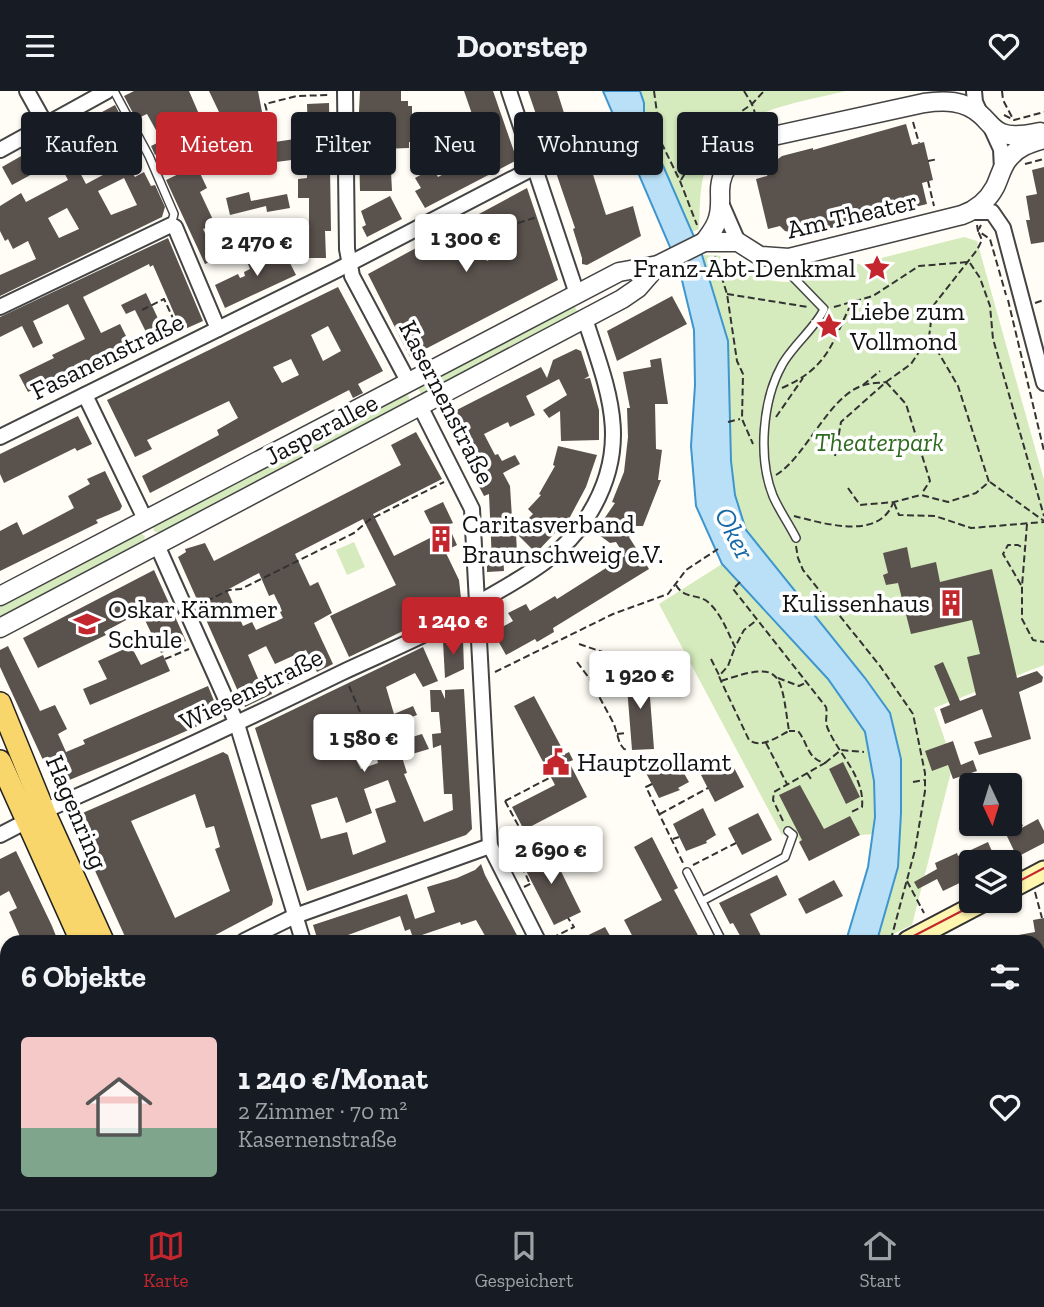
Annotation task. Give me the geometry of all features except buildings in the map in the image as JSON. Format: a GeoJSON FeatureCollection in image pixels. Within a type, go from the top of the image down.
{"type":"FeatureCollection","features":[{"type":"Feature","properties":{"kind":"main road","name":"Hagenring"},"geometry":{"type":"LineString","coordinates":[[0,703],[36,816],[79,935]]}},
{"type":"Feature","properties":{"kind":"main road","name":"Hagenring"},"geometry":{"type":"LineString","coordinates":[[0,761],[36,816],[100,935]]}},
{"type":"Feature","properties":{"kind":"main road"},"geometry":{"type":"LineString","coordinates":[[1022,882],[1044,871]]}},
{"type":"Feature","properties":{"kind":"main road"},"geometry":{"type":"LineString","coordinates":[[911,935],[959,913]]}},
{"type":"Feature","properties":{"kind":"street"},"geometry":{"type":"LineString","coordinates":[[27,91],[39,112]]}},
{"type":"Feature","properties":{"kind":"street"},"geometry":{"type":"LineString","coordinates":[[69,112],[107,91]]}},
{"type":"Feature","properties":{"kind":"street"},"geometry":{"type":"LineString","coordinates":[[509,91],[516,112]]}},
{"type":"Feature","properties":{"kind":"street"},"geometry":{"type":"LineString","coordinates":[[974,91],[975,102],[1001,149],[1002,169]]}},
{"type":"Feature","properties":{"kind":"street","name":"Kasernenstraße"},"geometry":{"type":"LineString","coordinates":[[345,93],[346,250],[349,264],[352,276],[456,475],[474,519],[476,604],[491,850],[540,935]]}},
{"type":"Feature","properties":{"kind":"street"},"geometry":{"type":"LineString","coordinates":[[778,135],[953,96],[1003,134],[1044,131]]}},
{"type":"Feature","properties":{"kind":"street"},"geometry":{"type":"LineString","coordinates":[[0,150],[21,139]]}},
{"type":"Feature","properties":{"kind":"street"},"geometry":{"type":"LineString","coordinates":[[972,212],[991,193],[1008,158],[1020,148],[1044,139]]}},
{"type":"Feature","properties":{"kind":"street","name":"Fasanenstraße"},"geometry":{"type":"LineString","coordinates":[[0,437],[349,264],[520,175]]}},
{"type":"Feature","properties":{"kind":"street"},"geometry":{"type":"LineString","coordinates":[[538,175],[585,319]]}},
{"type":"Feature","properties":{"kind":"street"},"geometry":{"type":"LineString","coordinates":[[706,241],[718,221],[720,188],[725,175]]}},
{"type":"Feature","properties":{"kind":"street"},"geometry":{"type":"LineString","coordinates":[[991,193],[992,212],[1003,228],[1044,383]]}},
{"type":"Feature","properties":{"kind":"street"},"geometry":{"type":"LineString","coordinates":[[721,203],[738,242]]}},
{"type":"Feature","properties":{"kind":"street"},"geometry":{"type":"LineString","coordinates":[[972,212],[992,212]]}},
{"type":"Feature","properties":{"kind":"street","name":"Am Theater"},"geometry":{"type":"LineString","coordinates":[[738,242],[760,255],[789,258],[972,212]]}},
{"type":"Feature","properties":{"kind":"street"},"geometry":{"type":"LineString","coordinates":[[0,307],[171,225],[175,227],[218,329]]}},
{"type":"Feature","properties":{"kind":"street","name":"Jasperallee"},"geometry":{"type":"LineString","coordinates":[[0,596],[620,272],[658,265],[706,241],[738,242]]}},
{"type":"Feature","properties":{"kind":"street","name":"Jasperallee"},"geometry":{"type":"LineString","coordinates":[[0,628],[585,319],[631,293],[658,265]]}},
{"type":"Feature","properties":{"kind":"street","name":"Wiesenstraße"},"geometry":{"type":"LineString","coordinates":[[0,835],[237,725],[455,618],[531,572],[570,540],[589,515],[608,472],[613,432],[610,395],[585,319]]}},
{"type":"Feature","properties":{"kind":"street"},"geometry":{"type":"LineString","coordinates":[[85,395],[146,521],[237,725],[301,935]]}},
{"type":"Feature","properties":{"kind":"street"},"geometry":{"type":"LineString","coordinates":[[256,935],[295,916],[491,850]]}},
{"type":"Feature","properties":{"kind":"lane"},"geometry":{"type":"LineString","coordinates":[[114,91],[149,156],[174,214],[171,225]]}},
{"type":"Feature","properties":{"kind":"lane"},"geometry":{"type":"LineString","coordinates":[[789,258],[793,277],[824,309],[781,365],[771,393],[765,433],[768,479],[796,538]]}},
{"type":"Feature","properties":{"kind":"lane"},"geometry":{"type":"LineString","coordinates":[[702,901],[785,857],[793,835],[788,831]]}},
{"type":"Feature","properties":{"kind":"lane"},"geometry":{"type":"LineString","coordinates":[[687,872],[719,935]]}},
{"type":"Feature","properties":{"kind":"path"},"geometry":{"type":"LineString","coordinates":[[654,91],[661,142],[727,294],[737,361],[743,375],[744,427]]}},
{"type":"Feature","properties":{"kind":"path"},"geometry":{"type":"LineString","coordinates":[[744,91],[755,112]]}},
{"type":"Feature","properties":{"kind":"path"},"geometry":{"type":"LineString","coordinates":[[680,181],[708,135],[764,91]]}},
{"type":"Feature","properties":{"kind":"path"},"geometry":{"type":"LineString","coordinates":[[1002,91],[1003,100],[1014,120],[1044,112]]}},
{"type":"Feature","properties":{"kind":"path"},"geometry":{"type":"LineString","coordinates":[[262,112],[267,111],[265,104],[297,96],[345,93]]}},
{"type":"Feature","properties":{"kind":"path"},"geometry":{"type":"LineString","coordinates":[[912,118],[919,143]]}},
{"type":"Feature","properties":{"kind":"path"},"geometry":{"type":"LineString","coordinates":[[928,161],[938,159]]}},
{"type":"Feature","properties":{"kind":"path"},"geometry":{"type":"LineString","coordinates":[[1023,164],[1044,159]]}},
{"type":"Feature","properties":{"kind":"path"},"geometry":{"type":"LineString","coordinates":[[928,181],[934,207]]}},
{"type":"Feature","properties":{"kind":"path"},"geometry":{"type":"LineString","coordinates":[[835,456],[841,422],[886,382],[911,365],[929,337],[933,306],[969,262],[982,240],[972,212]]}},
{"type":"Feature","properties":{"kind":"path"},"geometry":{"type":"LineString","coordinates":[[518,223],[541,216]]}},
{"type":"Feature","properties":{"kind":"path"},"geometry":{"type":"LineString","coordinates":[[978,230],[990,239],[1044,451]]}},
{"type":"Feature","properties":{"kind":"path"},"geometry":{"type":"LineString","coordinates":[[727,294],[824,309],[873,296],[919,266],[969,262]]}},
{"type":"Feature","properties":{"kind":"path"},"geometry":{"type":"LineString","coordinates":[[969,262],[979,278],[990,306],[993,339],[1044,516]]}},
{"type":"Feature","properties":{"kind":"path"},"geometry":{"type":"LineString","coordinates":[[142,310],[164,299],[182,337]]}},
{"type":"Feature","properties":{"kind":"path"},"geometry":{"type":"LineString","coordinates":[[771,393],[797,381],[823,361],[852,303]]}},
{"type":"Feature","properties":{"kind":"path"},"geometry":{"type":"LineString","coordinates":[[929,337],[958,386],[989,482],[1044,521]]}},
{"type":"Feature","properties":{"kind":"path"},"geometry":{"type":"LineString","coordinates":[[781,471],[788,466],[837,404],[880,371]]}},
{"type":"Feature","properties":{"kind":"path"},"geometry":{"type":"LineString","coordinates":[[765,433],[806,375]]}},
{"type":"Feature","properties":{"kind":"path"},"geometry":{"type":"LineString","coordinates":[[862,386],[886,382]]}},
{"type":"Feature","properties":{"kind":"path"},"geometry":{"type":"LineString","coordinates":[[886,382],[906,404],[920,447],[930,481],[921,495]]}},
{"type":"Feature","properties":{"kind":"path"},"geometry":{"type":"LineString","coordinates":[[728,422],[742,419]]}},
{"type":"Feature","properties":{"kind":"path"},"geometry":{"type":"LineString","coordinates":[[896,455],[920,447]]}},
{"type":"Feature","properties":{"kind":"path"},"geometry":{"type":"LineString","coordinates":[[187,611],[229,590],[241,589],[354,533],[369,520],[456,475]]}},
{"type":"Feature","properties":{"kind":"path"},"geometry":{"type":"LineString","coordinates":[[848,488],[860,505],[894,502],[921,495],[948,502],[976,493],[989,482]]}},
{"type":"Feature","properties":{"kind":"path"},"geometry":{"type":"LineString","coordinates":[[894,502],[899,515],[935,516],[971,528],[1044,521]]}},
{"type":"Feature","properties":{"kind":"path"},"geometry":{"type":"LineString","coordinates":[[801,518],[836,527],[849,527],[883,519],[894,502]]}},
{"type":"Feature","properties":{"kind":"path"},"geometry":{"type":"LineString","coordinates":[[1027,523],[1022,619],[1033,640],[1044,642]]}},
{"type":"Feature","properties":{"kind":"path"},"geometry":{"type":"LineString","coordinates":[[796,538],[797,558],[803,570],[873,656],[914,714],[925,780],[915,850],[906,880],[900,935]]}},
{"type":"Feature","properties":{"kind":"path"},"geometry":{"type":"LineString","coordinates":[[1022,586],[1003,554],[1008,545],[1018,545],[1025,549]]}},
{"type":"Feature","properties":{"kind":"path"},"geometry":{"type":"LineString","coordinates":[[489,675],[612,614],[668,594],[686,570],[718,549]]}},
{"type":"Feature","properties":{"kind":"path"},"geometry":{"type":"LineString","coordinates":[[740,582],[733,589],[826,707],[826,725],[863,793],[862,807],[849,813]]}},
{"type":"Feature","properties":{"kind":"path"},"geometry":{"type":"LineString","coordinates":[[676,585],[685,595],[709,603],[720,617],[735,647]]}},
{"type":"Feature","properties":{"kind":"path"},"geometry":{"type":"LineString","coordinates":[[719,676],[728,666],[744,630],[758,619]]}},
{"type":"Feature","properties":{"kind":"path"},"geometry":{"type":"LineString","coordinates":[[564,637],[566,642]]}},
{"type":"Feature","properties":{"kind":"path"},"geometry":{"type":"LineString","coordinates":[[579,644],[617,657]]}},
{"type":"Feature","properties":{"kind":"path"},"geometry":{"type":"LineString","coordinates":[[165,659],[193,647]]}},
{"type":"Feature","properties":{"kind":"path"},"geometry":{"type":"LineString","coordinates":[[711,659],[749,740],[758,744],[789,731],[798,731],[807,751],[825,763]]}},
{"type":"Feature","properties":{"kind":"path"},"geometry":{"type":"LineString","coordinates":[[577,662],[589,678],[614,724],[620,744],[629,750]]}},
{"type":"Feature","properties":{"kind":"path"},"geometry":{"type":"LineString","coordinates":[[721,681],[765,670],[799,686],[806,682]]}},
{"type":"Feature","properties":{"kind":"path"},"geometry":{"type":"LineString","coordinates":[[343,672],[370,735],[371,757]]}},
{"type":"Feature","properties":{"kind":"path"},"geometry":{"type":"LineString","coordinates":[[589,678],[596,674],[621,673]]}},
{"type":"Feature","properties":{"kind":"path"},"geometry":{"type":"LineString","coordinates":[[778,677],[789,731]]}},
{"type":"Feature","properties":{"kind":"path"},"geometry":{"type":"LineString","coordinates":[[616,734],[626,733]]}},
{"type":"Feature","properties":{"kind":"path"},"geometry":{"type":"LineString","coordinates":[[766,742],[787,784]]}},
{"type":"Feature","properties":{"kind":"path"},"geometry":{"type":"LineString","coordinates":[[788,831],[772,796],[774,792],[825,763],[841,750],[864,752]]}},
{"type":"Feature","properties":{"kind":"path"},"geometry":{"type":"LineString","coordinates":[[806,772],[811,779]]}},
{"type":"Feature","properties":{"kind":"path"},"geometry":{"type":"LineString","coordinates":[[491,850],[525,838],[505,801],[553,776]]}},
{"type":"Feature","properties":{"kind":"path"},"geometry":{"type":"LineString","coordinates":[[913,782],[925,780]]}},
{"type":"Feature","properties":{"kind":"path"},"geometry":{"type":"LineString","coordinates":[[652,784],[646,787],[687,872]]}},
{"type":"Feature","properties":{"kind":"path"},"geometry":{"type":"LineString","coordinates":[[659,814],[708,788]]}},
{"type":"Feature","properties":{"kind":"path"},"geometry":{"type":"LineString","coordinates":[[672,840],[679,837]]}},
{"type":"Feature","properties":{"kind":"path"},"geometry":{"type":"LineString","coordinates":[[522,888],[531,884],[519,860],[532,853],[527,843]]}},
{"type":"Feature","properties":{"kind":"path"},"geometry":{"type":"LineString","coordinates":[[700,861],[736,843]]}},
{"type":"Feature","properties":{"kind":"path"},"geometry":{"type":"LineString","coordinates":[[906,880],[927,919]]}},
{"type":"Feature","properties":{"kind":"path"},"geometry":{"type":"LineString","coordinates":[[1034,890],[1042,918]]}},
{"type":"Feature","properties":{"kind":"path"},"geometry":{"type":"LineString","coordinates":[[1040,911],[1044,909]]}},
{"type":"Feature","properties":{"kind":"path"},"geometry":{"type":"LineString","coordinates":[[556,935],[573,927],[568,918]]}},
{"type":"Feature","properties":{"kind":"green space"},"geometry":{"type":"Polygon","coordinates":[[[640,91],[846,91],[766,112],[677,112],[677,175],[704,175],[699,229],[692,232],[663,166],[663,112],[644,112],[640,91]]]}},
{"type":"Feature","properties":{"kind":"green space","name":"Theaterpark"},"geometry":{"type":"Polygon","coordinates":[[[964,237],[977,241],[1044,480],[1044,665],[934,708],[953,764],[912,925],[891,935],[879,935],[898,867],[901,813],[901,759],[890,713],[746,530],[735,495],[731,461],[727,340],[702,255],[724,256],[753,276],[787,282],[964,237]]]}},
{"type":"Feature","properties":{"kind":"green space"},"geometry":{"type":"Polygon","coordinates":[[[574,305],[578,313],[422,395],[417,387],[574,305]]]}},
{"type":"Feature","properties":{"kind":"green space"},"geometry":{"type":"Polygon","coordinates":[[[405,393],[409,397],[409,403],[161,534],[154,531],[156,521],[405,393]]]}},
{"type":"Feature","properties":{"kind":"green space"},"geometry":{"type":"Polygon","coordinates":[[[138,532],[145,536],[144,543],[0,620],[0,603],[138,532]]]}},
{"type":"Feature","properties":{"kind":"green space"},"geometry":{"type":"Polygon","coordinates":[[[354,542],[365,567],[347,575],[336,550],[354,542]]]}},
{"type":"Feature","properties":{"kind":"green space"},"geometry":{"type":"Polygon","coordinates":[[[722,564],[828,679],[865,732],[874,781],[873,834],[860,835],[809,861],[794,829],[782,835],[659,604],[722,564]]]}},
{"type":"Feature","properties":{"kind":"water"},"geometry":{"type":"Polygon","coordinates":[[[603,91],[640,91],[644,112],[612,112],[603,91]]]}},
{"type":"Feature","properties":{"kind":"water","name":"Oker"},"geometry":{"type":"Polygon","coordinates":[[[663,166],[702,255],[728,341],[731,461],[735,495],[746,530],[890,713],[901,759],[901,813],[898,867],[879,935],[848,935],[868,867],[875,817],[874,781],[865,732],[828,679],[722,564],[696,506],[691,446],[695,385],[694,330],[679,268],[639,175],[663,175],[663,166]]]}},
{"type":"Feature","properties":{"kind":"tram line"},"geometry":{"type":"LineString","coordinates":[[1022,880],[1044,868]]}},
{"type":"Feature","properties":{"kind":"tram line"},"geometry":{"type":"LineString","coordinates":[[916,935],[959,912]]}},
{"type":"Feature","properties":{"kind":"place","name":"Franz-Abt-Denkmal"},"geometry":{"type":"Point","coordinates":[877,268]}},
{"type":"Feature","properties":{"kind":"place","name":"Liebe zum Vollmond"},"geometry":{"type":"Point","coordinates":[829,326]}},
{"type":"Feature","properties":{"kind":"place","name":"Caritasverband Braunschweig e.V."},"geometry":{"type":"Point","coordinates":[441,539]}},
{"type":"Feature","properties":{"kind":"place","name":"Kulissenhaus"},"geometry":{"type":"Point","coordinates":[951,603]}},
{"type":"Feature","properties":{"kind":"place","name":"Oskar Kämmer Schule"},"geometry":{"type":"Point","coordinates":[87,624]}},
{"type":"Feature","properties":{"kind":"place","name":"Hauptzollamt"},"geometry":{"type":"Point","coordinates":[556,762]}}]}
